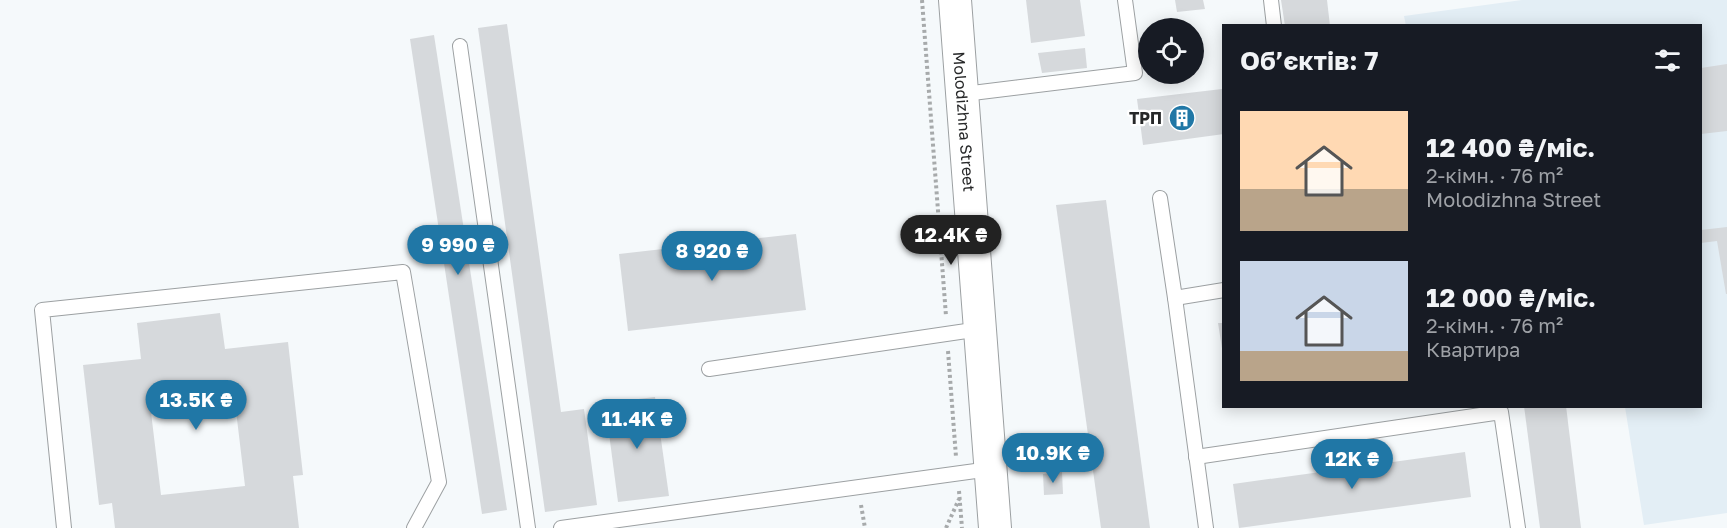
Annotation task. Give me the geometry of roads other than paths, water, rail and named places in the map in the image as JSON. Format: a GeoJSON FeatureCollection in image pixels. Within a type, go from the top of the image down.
{"type":"FeatureCollection","features":[{"type":"Feature","properties":{"kind":"street","name":"Molodizhna Street"},"geometry":{"type":"LineString","coordinates":[[955,0],[995,528]]}},
{"type":"Feature","properties":{"kind":"lane"},"geometry":{"type":"LineString","coordinates":[[963,94],[1135,73],[1125,0]]}},
{"type":"Feature","properties":{"kind":"lane"},"geometry":{"type":"LineString","coordinates":[[1271,0],[1274,24]]}},
{"type":"Feature","properties":{"kind":"lane"},"geometry":{"type":"LineString","coordinates":[[460,46],[528,528]]}},
{"type":"Feature","properties":{"kind":"lane"},"geometry":{"type":"LineString","coordinates":[[1160,198],[1206,528]]}},
{"type":"Feature","properties":{"kind":"lane"},"geometry":{"type":"LineString","coordinates":[[64,528],[42,310],[403,272],[439,482],[414,528]]}},
{"type":"Feature","properties":{"kind":"lane"},"geometry":{"type":"LineString","coordinates":[[1175,298],[1222,290]]}},
{"type":"Feature","properties":{"kind":"lane"},"geometry":{"type":"LineString","coordinates":[[709,369],[980,329]]}},
{"type":"Feature","properties":{"kind":"lane"},"geometry":{"type":"LineString","coordinates":[[1196,457],[1501,412],[1518,528]]}},
{"type":"Feature","properties":{"kind":"lane"},"geometry":{"type":"LineString","coordinates":[[561,528],[990,469]]}},
{"type":"Feature","properties":{"kind":"place","name":"ТРП"},"geometry":{"type":"Point","coordinates":[1182,118]}}]}
